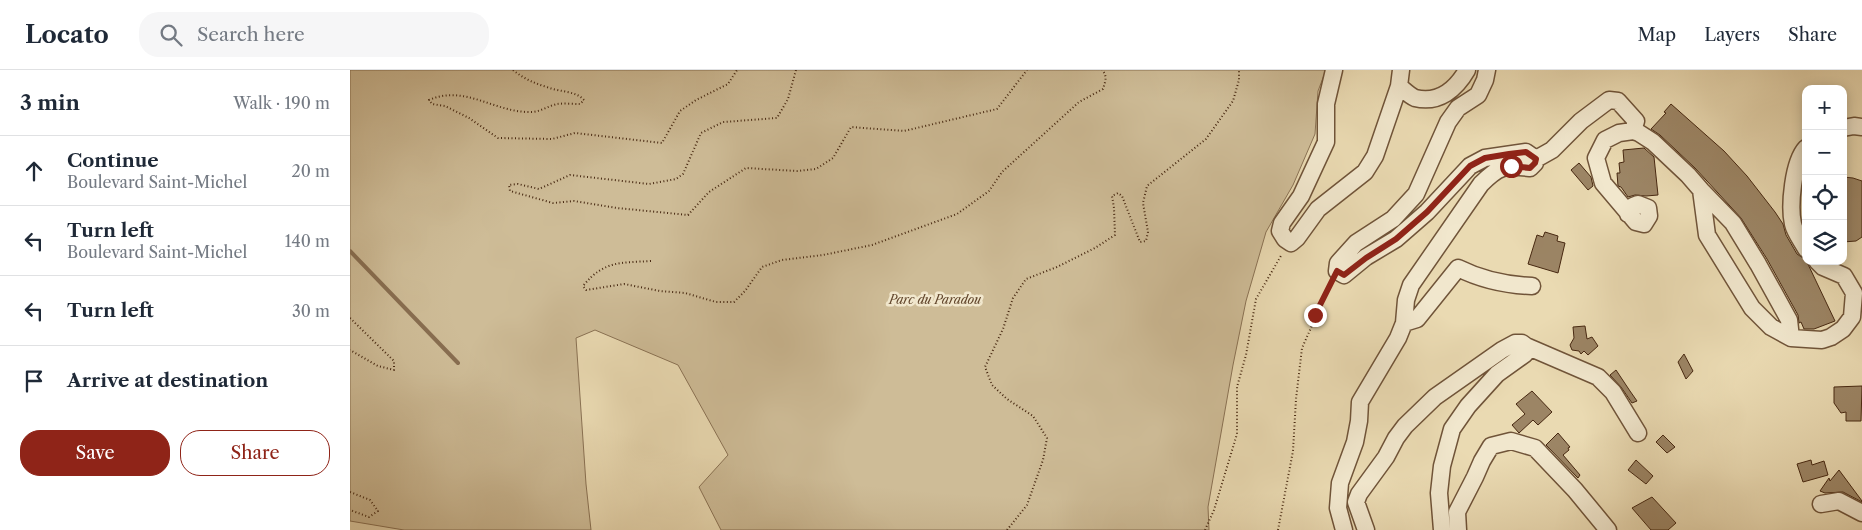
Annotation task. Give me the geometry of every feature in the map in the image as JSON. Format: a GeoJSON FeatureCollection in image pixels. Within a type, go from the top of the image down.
{"type":"FeatureCollection","features":[{"type":"Feature","properties":{"kind":"street"},"geometry":{"type":"LineString","coordinates":[[1285,247],[1285,239],[1280,232],[1282,223],[1301,196],[1326,142],[1326,104],[1334,70]]}},
{"type":"Feature","properties":{"kind":"street"},"geometry":{"type":"LineString","coordinates":[[1400,78],[1414,98],[1436,99],[1451,91],[1467,70]]}},
{"type":"Feature","properties":{"kind":"street"},"geometry":{"type":"LineString","coordinates":[[1487,70],[1485,80],[1478,94],[1458,108],[1448,122],[1416,194],[1393,218],[1356,243],[1338,263],[1337,271],[1344,275],[1396,239],[1427,212],[1470,166],[1485,158],[1526,152],[1536,159]]}},
{"type":"Feature","properties":{"kind":"street"},"geometry":{"type":"LineString","coordinates":[[1285,247],[1297,238],[1318,209],[1365,172],[1375,156],[1400,78]]}},
{"type":"Feature","properties":{"kind":"street"},"geometry":{"type":"LineString","coordinates":[[1344,530],[1338,508],[1340,483],[1355,442],[1360,421],[1360,402],[1398,338],[1404,323],[1406,300],[1411,286],[1480,184],[1494,170],[1511,166],[1530,168],[1536,159],[1552,150],[1581,121],[1609,100],[1618,100],[1628,110],[1636,121],[1633,131]]}},
{"type":"Feature","properties":{"kind":"street"},"geometry":{"type":"LineString","coordinates":[[1847,127],[1862,127]]}},
{"type":"Feature","properties":{"kind":"street"},"geometry":{"type":"LineString","coordinates":[[1628,214],[1602,183],[1596,158],[1606,140],[1619,133],[1633,131],[1653,142],[1688,175],[1733,223],[1789,320],[1791,338]]}},
{"type":"Feature","properties":{"kind":"street"},"geometry":{"type":"LineString","coordinates":[[1802,155],[1798,162],[1792,208],[1793,226],[1802,242]]}},
{"type":"Feature","properties":{"kind":"street"},"geometry":{"type":"LineString","coordinates":[[1701,190],[1707,235],[1752,308],[1771,326],[1791,338],[1822,340],[1831,337],[1843,329],[1852,317],[1854,293],[1844,276],[1821,265]]}},
{"type":"Feature","properties":{"kind":"street"},"geometry":{"type":"LineString","coordinates":[[1404,323],[1417,319],[1458,268],[1488,280],[1532,286]]}},
{"type":"Feature","properties":{"kind":"street"},"geometry":{"type":"LineString","coordinates":[[1366,530],[1356,502],[1359,494],[1386,457],[1405,426],[1435,397],[1515,343],[1522,343],[1598,377],[1613,392],[1638,433]]}},
{"type":"Feature","properties":{"kind":"street"},"geometry":{"type":"LineString","coordinates":[[1442,530],[1439,493],[1442,466],[1452,429],[1468,406],[1497,374],[1525,354],[1526,346]]}},
{"type":"Feature","properties":{"kind":"street"},"geometry":{"type":"LineString","coordinates":[[1458,530],[1457,512],[1482,461],[1491,446],[1511,441],[1535,448],[1575,490],[1608,530]]}},
{"type":"Feature","properties":{"kind":"street"},"geometry":{"type":"LineString","coordinates":[[1821,504],[1839,501],[1862,513]]}},
{"type":"Feature","properties":{"kind":"path"},"geometry":{"type":"LineString","coordinates":[[513,70],[522,78],[550,89],[580,96],[584,100],[580,104],[558,104],[533,112],[521,112],[459,94],[440,95],[430,100],[432,104],[445,106],[470,118],[498,138],[552,139],[575,133],[662,143],[680,111],[696,100],[728,84],[737,70]]}},
{"type":"Feature","properties":{"kind":"path"},"geometry":{"type":"LineString","coordinates":[[796,70],[788,99],[777,118],[723,122],[701,133],[683,174],[676,179],[649,184],[570,175],[539,189],[518,184],[509,185],[510,191],[553,203],[574,201],[617,208],[688,215],[709,192],[746,168],[797,171],[816,169],[833,158],[851,127],[904,131],[997,109],[1026,70]]}},
{"type":"Feature","properties":{"kind":"path"},"geometry":{"type":"LineString","coordinates":[[651,261],[615,263],[593,274],[583,286],[586,290],[624,284],[660,291],[685,293],[716,302],[734,302],[746,291],[762,267],[782,260],[823,255],[872,245],[957,214],[989,191],[1002,172],[1079,102],[1103,90],[1106,79],[1105,73],[1102,70]]}},
{"type":"Feature","properties":{"kind":"path"},"geometry":{"type":"LineString","coordinates":[[1007,530],[1027,505],[1043,460],[1047,438],[1033,416],[1007,399],[992,385],[985,366],[1003,329],[1013,298],[1026,279],[1057,267],[1115,235],[1112,196],[1118,193],[1122,196],[1140,242],[1146,241],[1148,232],[1144,203],[1147,186],[1206,139],[1233,101],[1239,80],[1239,70]]}},
{"type":"Feature","properties":{"kind":"path"},"geometry":{"type":"LineString","coordinates":[[1204,530],[1214,510],[1237,434],[1237,387],[1246,355],[1256,299],[1285,247]]}},
{"type":"Feature","properties":{"kind":"path"},"geometry":{"type":"LineString","coordinates":[[1278,530],[1293,451],[1302,348],[1315,315],[1337,271]]}},
{"type":"Feature","properties":{"kind":"path"},"geometry":{"type":"LineString","coordinates":[[350,318],[394,361],[394,370],[378,366],[350,350]]}},
{"type":"Feature","properties":{"kind":"path"},"geometry":{"type":"LineString","coordinates":[[350,492],[370,500],[378,511],[369,517],[350,510]]}},
{"type":"Feature","properties":{"kind":"green space","name":"Parc du Paradou"},"geometry":{"type":"Polygon","coordinates":[[[350,70],[1326,70],[1318,91],[1315,134],[1293,185],[1266,232],[1246,301],[1208,507],[1209,530],[721,530],[699,487],[728,455],[678,365],[595,330],[576,338],[591,530],[404,530],[350,521],[350,70]]]}},
{"type":"Feature","properties":{"kind":"building"},"geometry":{"type":"Polygon","coordinates":[[[1671,104],[1724,151],[1747,176],[1783,224],[1786,235],[1797,254],[1802,257],[1802,265],[1808,265],[1835,321],[1814,329],[1804,329],[1801,322],[1799,323],[1798,315],[1767,259],[1741,218],[1695,168],[1651,129],[1666,113],[1664,112],[1671,104]]]}},
{"type":"Feature","properties":{"kind":"building"},"geometry":{"type":"Polygon","coordinates":[[[1644,148],[1654,157],[1658,195],[1635,195],[1628,197],[1621,187],[1618,186],[1617,173],[1620,173],[1619,163],[1624,162],[1623,150],[1644,148]]]}},
{"type":"Feature","properties":{"kind":"building"},"geometry":{"type":"Polygon","coordinates":[[[1579,163],[1591,177],[1593,186],[1588,190],[1571,170],[1579,163]]]}},
{"type":"Feature","properties":{"kind":"building"},"geometry":{"type":"Polygon","coordinates":[[[1847,177],[1862,181],[1862,237],[1856,241],[1847,242],[1847,177]]]}},
{"type":"Feature","properties":{"kind":"building"},"geometry":{"type":"Polygon","coordinates":[[[1545,232],[1558,236],[1557,241],[1565,243],[1558,273],[1528,264],[1537,235],[1543,237],[1545,232]]]}},
{"type":"Feature","properties":{"kind":"building"},"geometry":{"type":"Polygon","coordinates":[[[1585,326],[1587,339],[1592,337],[1598,346],[1588,355],[1584,351],[1581,354],[1579,351],[1572,350],[1570,345],[1574,338],[1573,327],[1585,326]]]}},
{"type":"Feature","properties":{"kind":"building"},"geometry":{"type":"Polygon","coordinates":[[[1684,354],[1693,371],[1686,379],[1678,362],[1684,354]]]}},
{"type":"Feature","properties":{"kind":"building"},"geometry":{"type":"Polygon","coordinates":[[[1616,370],[1637,401],[1632,403],[1610,375],[1616,370]]]}},
{"type":"Feature","properties":{"kind":"building"},"geometry":{"type":"Polygon","coordinates":[[[1862,386],[1861,421],[1846,421],[1846,412],[1841,413],[1834,403],[1834,387],[1862,386]]]}},
{"type":"Feature","properties":{"kind":"building"},"geometry":{"type":"Polygon","coordinates":[[[1532,391],[1552,412],[1538,425],[1533,420],[1519,433],[1512,425],[1525,414],[1516,404],[1532,391]]]}},
{"type":"Feature","properties":{"kind":"building"},"geometry":{"type":"Polygon","coordinates":[[[1558,433],[1570,447],[1563,455],[1580,475],[1578,478],[1546,445],[1558,433]]]}},
{"type":"Feature","properties":{"kind":"building"},"geometry":{"type":"Polygon","coordinates":[[[1663,435],[1675,447],[1667,453],[1656,442],[1663,435]]]}},
{"type":"Feature","properties":{"kind":"building"},"geometry":{"type":"Polygon","coordinates":[[[1636,460],[1653,476],[1646,484],[1628,470],[1636,460]]]}},
{"type":"Feature","properties":{"kind":"building"},"geometry":{"type":"Polygon","coordinates":[[[1811,460],[1812,465],[1824,461],[1828,475],[1803,482],[1797,464],[1811,460]]]}},
{"type":"Feature","properties":{"kind":"building"},"geometry":{"type":"Polygon","coordinates":[[[1839,470],[1862,502],[1843,492],[1825,493],[1820,491],[1829,478],[1830,481],[1839,470]]]}},
{"type":"Feature","properties":{"kind":"building"},"geometry":{"type":"Polygon","coordinates":[[[1652,497],[1676,523],[1668,530],[1651,530],[1632,508],[1652,497]]]}},
{"type":"Feature","properties":{"kind":"waterway"},"geometry":{"type":"LineString","coordinates":[[350,251],[458,363]]}},
{"type":"Feature","properties":{"kind":"route"},"geometry":{"type":"LineString","coordinates":[[1315,315],[1337,271],[1344,275],[1396,239],[1427,212],[1470,166],[1485,158],[1526,152],[1536,159],[1530,168],[1511,166]]}}]}
